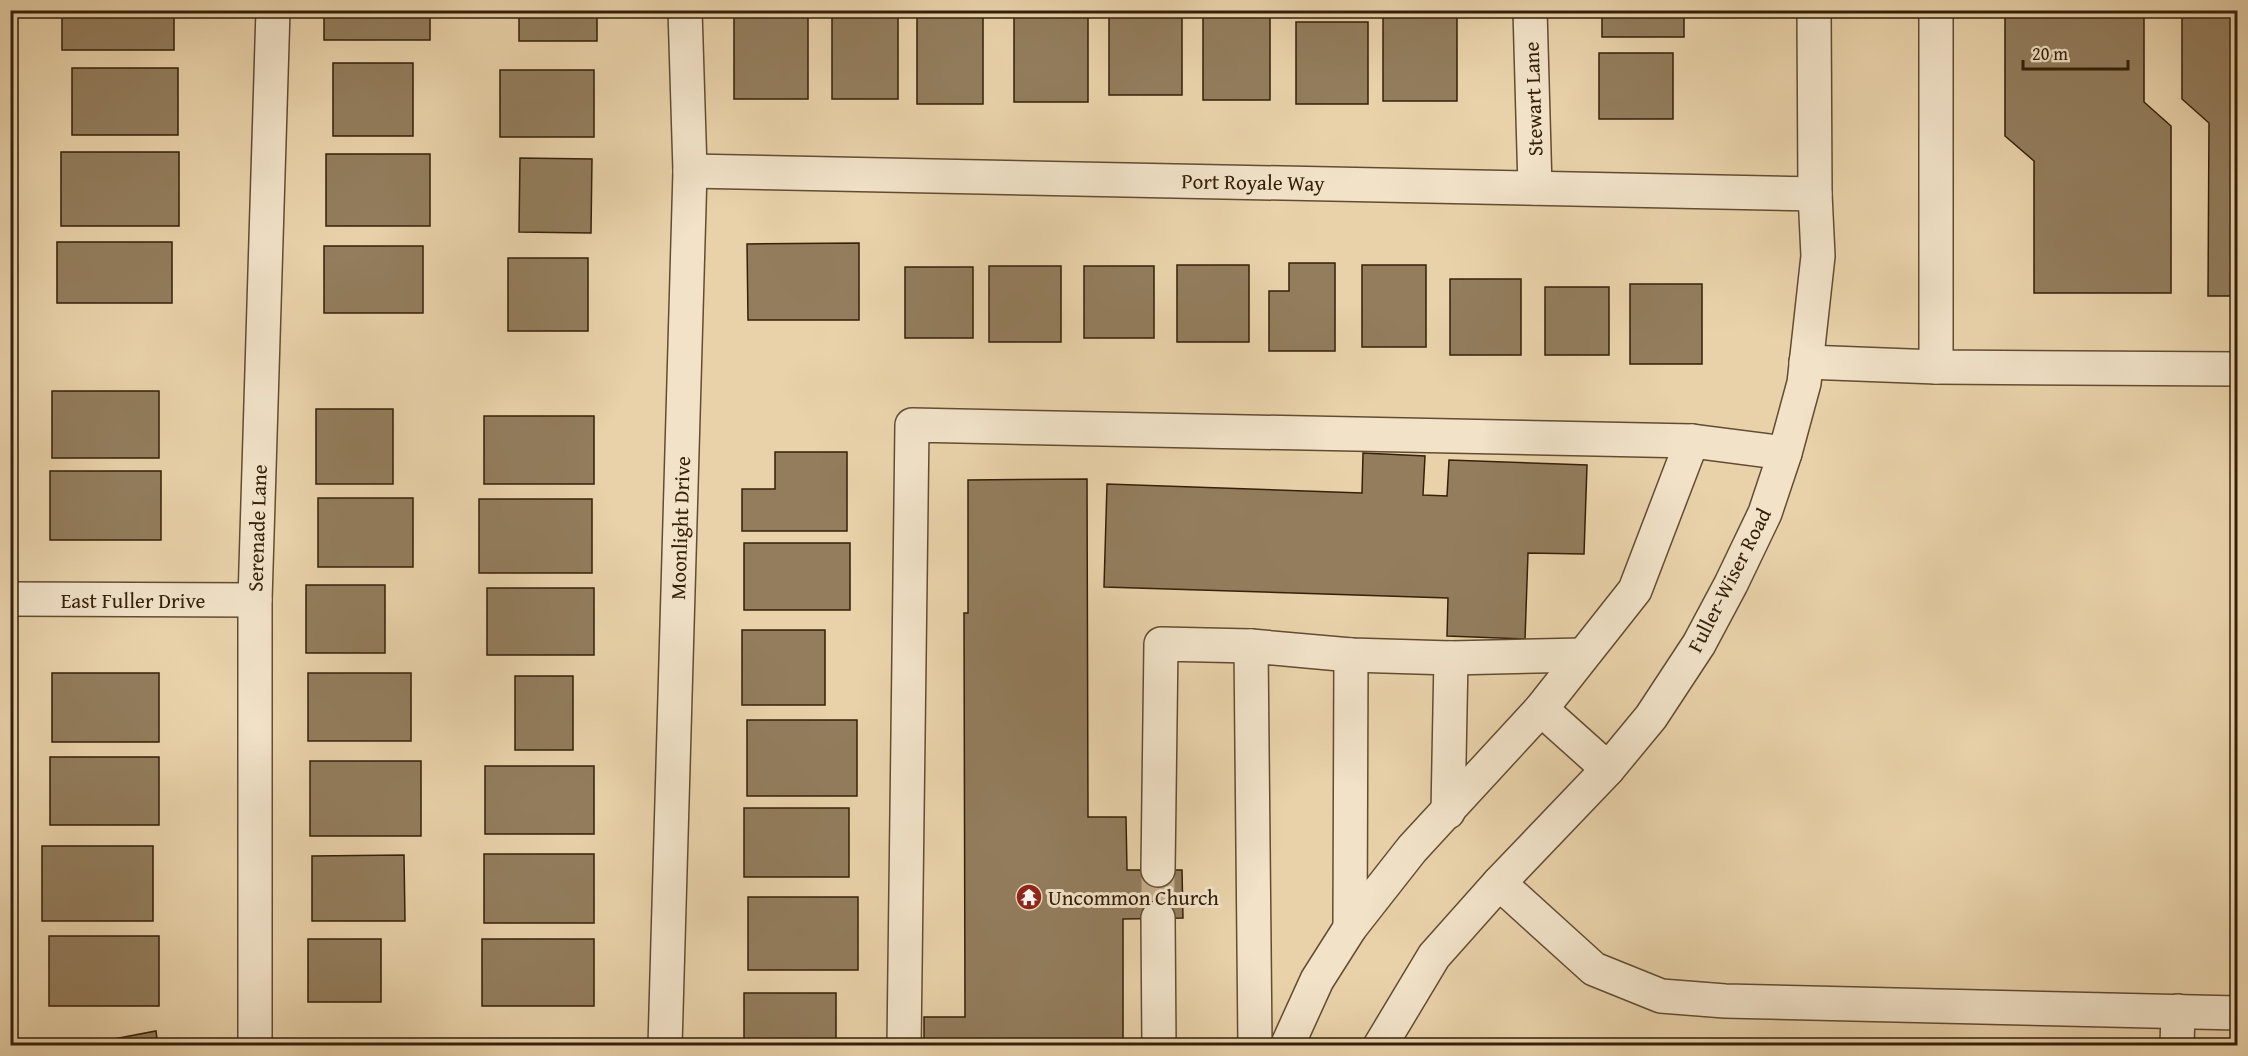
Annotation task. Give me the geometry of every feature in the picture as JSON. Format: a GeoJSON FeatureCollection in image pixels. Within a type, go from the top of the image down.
{"type":"FeatureCollection","features":[{"type":"Feature","properties":{"kind":"street","name":"Serenade Lane"},"geometry":{"type":"LineString","coordinates":[[255,1046],[255,600],[273,10]]}},
{"type":"Feature","properties":{"kind":"street","name":"Moonlight Drive"},"geometry":{"type":"LineString","coordinates":[[665,1046],[690,171],[685,10]]}},
{"type":"Feature","properties":{"kind":"street","name":"Stewart Lane"},"geometry":{"type":"LineString","coordinates":[[1530,10],[1535,188]]}},
{"type":"Feature","properties":{"kind":"street","name":"Fuller-Wiser Road"},"geometry":{"type":"LineString","coordinates":[[1380,1046],[1434,956],[1498,883],[1608,770],[1651,717],[1699,644],[1765,513],[1785,453],[1804,383],[1818,256],[1815,194],[1814,10]]}},
{"type":"Feature","properties":{"kind":"street"},"geometry":{"type":"LineString","coordinates":[[1936,10],[1936,367]]}},
{"type":"Feature","properties":{"kind":"street","name":"Port Royale Way"},"geometry":{"type":"LineString","coordinates":[[690,171],[1815,194]]}},
{"type":"Feature","properties":{"kind":"street"},"geometry":{"type":"LineString","coordinates":[[1806,362],[1936,367],[2238,369]]}},
{"type":"Feature","properties":{"kind":"street"},"geometry":{"type":"LineString","coordinates":[[904,1046],[912,425],[1692,441],[1785,453]]}},
{"type":"Feature","properties":{"kind":"street"},"geometry":{"type":"LineString","coordinates":[[1287,1046],[1317,980],[1350,928],[1412,849],[1540,709],[1635,590],[1692,441]]}},
{"type":"Feature","properties":{"kind":"street","name":"East Fuller Drive"},"geometry":{"type":"LineString","coordinates":[[10,599],[255,600]]}},
{"type":"Feature","properties":{"kind":"street"},"geometry":{"type":"LineString","coordinates":[[1158,870],[1161,644],[1251,646],[1351,655],[1451,658],[1583,655]]}},
{"type":"Feature","properties":{"kind":"street"},"geometry":{"type":"LineString","coordinates":[[1251,646],[1255,1046]]}},
{"type":"Feature","properties":{"kind":"street"},"geometry":{"type":"LineString","coordinates":[[1350,928],[1351,655]]}},
{"type":"Feature","properties":{"kind":"street"},"geometry":{"type":"LineString","coordinates":[[1448,812],[1451,658]]}},
{"type":"Feature","properties":{"kind":"street"},"geometry":{"type":"LineString","coordinates":[[1540,709],[1608,770]]}},
{"type":"Feature","properties":{"kind":"street"},"geometry":{"type":"LineString","coordinates":[[1498,883],[1594,969],[1661,996],[1725,1001],[2238,1012]]}},
{"type":"Feature","properties":{"kind":"street"},"geometry":{"type":"LineString","coordinates":[[1158,918],[1159,1046]]}},
{"type":"Feature","properties":{"kind":"street"},"geometry":{"type":"LineString","coordinates":[[2177,1046],[2178,1011]]}},
{"type":"Feature","properties":{"kind":"building"},"geometry":{"type":"Polygon","coordinates":[[[62,10],[174,10],[174,50],[62,50],[62,10]]]}},
{"type":"Feature","properties":{"kind":"building"},"geometry":{"type":"Polygon","coordinates":[[[324,10],[430,10],[430,40],[324,40],[324,10]]]}},
{"type":"Feature","properties":{"kind":"building"},"geometry":{"type":"Polygon","coordinates":[[[519,10],[597,10],[597,41],[519,41],[519,10]]]}},
{"type":"Feature","properties":{"kind":"building"},"geometry":{"type":"Polygon","coordinates":[[[734,10],[808,10],[808,99],[734,99],[734,10]]]}},
{"type":"Feature","properties":{"kind":"building"},"geometry":{"type":"Polygon","coordinates":[[[832,10],[898,10],[898,99],[832,99],[832,10]]]}},
{"type":"Feature","properties":{"kind":"building"},"geometry":{"type":"Polygon","coordinates":[[[917,10],[983,10],[983,104],[917,104],[917,10]]]}},
{"type":"Feature","properties":{"kind":"building"},"geometry":{"type":"Polygon","coordinates":[[[1014,10],[1088,10],[1088,102],[1014,102],[1014,10]]]}},
{"type":"Feature","properties":{"kind":"building"},"geometry":{"type":"Polygon","coordinates":[[[1203,10],[1270,10],[1270,100],[1203,100],[1203,10]]]}},
{"type":"Feature","properties":{"kind":"building"},"geometry":{"type":"Polygon","coordinates":[[[1383,10],[1457,10],[1457,101],[1383,101],[1383,10]]]}},
{"type":"Feature","properties":{"kind":"building"},"geometry":{"type":"Polygon","coordinates":[[[1602,10],[1684,10],[1684,37],[1602,37],[1602,10]]]}},
{"type":"Feature","properties":{"kind":"building"},"geometry":{"type":"Polygon","coordinates":[[[2005,10],[2144,10],[2144,102],[2171,126],[2171,293],[2034,293],[2034,161],[2005,136],[2005,10]]]}},
{"type":"Feature","properties":{"kind":"building"},"geometry":{"type":"Polygon","coordinates":[[[2182,10],[2238,10],[2238,296],[2208,296],[2209,123],[2182,99],[2182,10]]]}},
{"type":"Feature","properties":{"kind":"building"},"geometry":{"type":"Polygon","coordinates":[[[1109,16],[1182,16],[1182,95],[1109,95],[1109,16]]]}},
{"type":"Feature","properties":{"kind":"building"},"geometry":{"type":"Polygon","coordinates":[[[1296,22],[1368,22],[1368,104],[1296,104],[1296,22]]]}},
{"type":"Feature","properties":{"kind":"building"},"geometry":{"type":"Polygon","coordinates":[[[1599,53],[1673,53],[1673,119],[1599,119],[1599,53]]]}},
{"type":"Feature","properties":{"kind":"building"},"geometry":{"type":"Polygon","coordinates":[[[333,63],[413,63],[413,136],[333,136],[333,63]]]}},
{"type":"Feature","properties":{"kind":"building"},"geometry":{"type":"Polygon","coordinates":[[[72,68],[178,68],[178,135],[72,135],[72,68]]]}},
{"type":"Feature","properties":{"kind":"building"},"geometry":{"type":"Polygon","coordinates":[[[500,70],[594,70],[594,137],[500,137],[500,70]]]}},
{"type":"Feature","properties":{"kind":"building"},"geometry":{"type":"Polygon","coordinates":[[[61,152],[179,152],[179,226],[61,226],[61,152]]]}},
{"type":"Feature","properties":{"kind":"building"},"geometry":{"type":"Polygon","coordinates":[[[326,154],[430,154],[430,226],[326,226],[326,154]]]}},
{"type":"Feature","properties":{"kind":"building"},"geometry":{"type":"Polygon","coordinates":[[[520,158],[592,159],[591,233],[519,232],[520,158]]]}},
{"type":"Feature","properties":{"kind":"building"},"geometry":{"type":"Polygon","coordinates":[[[57,242],[172,242],[172,303],[57,303],[57,242]]]}},
{"type":"Feature","properties":{"kind":"building"},"geometry":{"type":"Polygon","coordinates":[[[859,243],[859,320],[748,320],[747,244],[859,243]]]}},
{"type":"Feature","properties":{"kind":"building"},"geometry":{"type":"Polygon","coordinates":[[[324,246],[423,246],[423,313],[324,313],[324,246]]]}},
{"type":"Feature","properties":{"kind":"building"},"geometry":{"type":"Polygon","coordinates":[[[508,258],[588,258],[588,331],[508,331],[508,258]]]}},
{"type":"Feature","properties":{"kind":"building"},"geometry":{"type":"Polygon","coordinates":[[[1289,263],[1335,263],[1335,351],[1269,351],[1269,291],[1289,291],[1289,263]]]}},
{"type":"Feature","properties":{"kind":"building"},"geometry":{"type":"Polygon","coordinates":[[[1177,265],[1249,265],[1249,342],[1177,342],[1177,265]]]}},
{"type":"Feature","properties":{"kind":"building"},"geometry":{"type":"Polygon","coordinates":[[[1362,265],[1426,265],[1426,347],[1362,347],[1362,265]]]}},
{"type":"Feature","properties":{"kind":"building"},"geometry":{"type":"Polygon","coordinates":[[[989,266],[1061,266],[1061,342],[989,342],[989,266]]]}},
{"type":"Feature","properties":{"kind":"building"},"geometry":{"type":"Polygon","coordinates":[[[1084,266],[1154,266],[1154,338],[1084,338],[1084,266]]]}},
{"type":"Feature","properties":{"kind":"building"},"geometry":{"type":"Polygon","coordinates":[[[905,267],[973,267],[973,338],[905,338],[905,267]]]}},
{"type":"Feature","properties":{"kind":"building"},"geometry":{"type":"Polygon","coordinates":[[[1450,279],[1521,279],[1521,355],[1450,355],[1450,279]]]}},
{"type":"Feature","properties":{"kind":"building"},"geometry":{"type":"Polygon","coordinates":[[[1630,284],[1702,284],[1702,364],[1630,364],[1630,284]]]}},
{"type":"Feature","properties":{"kind":"building"},"geometry":{"type":"Polygon","coordinates":[[[1545,287],[1609,287],[1609,355],[1545,355],[1545,287]]]}},
{"type":"Feature","properties":{"kind":"building"},"geometry":{"type":"Polygon","coordinates":[[[52,391],[159,391],[159,458],[52,458],[52,391]]]}},
{"type":"Feature","properties":{"kind":"building"},"geometry":{"type":"Polygon","coordinates":[[[316,409],[393,409],[393,484],[316,484],[316,409]]]}},
{"type":"Feature","properties":{"kind":"building"},"geometry":{"type":"Polygon","coordinates":[[[484,416],[594,416],[594,484],[484,484],[484,416]]]}},
{"type":"Feature","properties":{"kind":"building"},"geometry":{"type":"Polygon","coordinates":[[[775,452],[847,452],[847,531],[742,531],[742,489],[775,489],[775,452]]]}},
{"type":"Feature","properties":{"kind":"building"},"geometry":{"type":"Polygon","coordinates":[[[1363,453],[1425,456],[1423,495],[1447,496],[1449,460],[1587,465],[1584,554],[1528,553],[1525,639],[1447,636],[1448,598],[1104,587],[1107,484],[1362,493],[1363,453]]]}},
{"type":"Feature","properties":{"kind":"building"},"geometry":{"type":"Polygon","coordinates":[[[50,471],[161,471],[161,540],[50,540],[50,471]]]}},
{"type":"Feature","properties":{"kind":"building"},"geometry":{"type":"Polygon","coordinates":[[[1087,479],[1088,817],[1126,817],[1127,870],[1182,870],[1183,918],[1123,919],[1123,1046],[924,1046],[924,1017],[965,1017],[964,613],[968,613],[968,480],[1087,479]]]}},
{"type":"Feature","properties":{"kind":"building"},"geometry":{"type":"Polygon","coordinates":[[[318,498],[413,498],[413,567],[318,567],[318,498]]]}},
{"type":"Feature","properties":{"kind":"building"},"geometry":{"type":"Polygon","coordinates":[[[479,499],[592,499],[592,573],[479,573],[479,499]]]}},
{"type":"Feature","properties":{"kind":"building"},"geometry":{"type":"Polygon","coordinates":[[[744,543],[850,543],[850,610],[744,610],[744,543]]]}},
{"type":"Feature","properties":{"kind":"building"},"geometry":{"type":"Polygon","coordinates":[[[306,585],[385,585],[385,653],[306,653],[306,585]]]}},
{"type":"Feature","properties":{"kind":"building"},"geometry":{"type":"Polygon","coordinates":[[[487,588],[594,588],[594,655],[487,655],[487,588]]]}},
{"type":"Feature","properties":{"kind":"building"},"geometry":{"type":"Polygon","coordinates":[[[742,630],[825,630],[825,705],[742,705],[742,630]]]}},
{"type":"Feature","properties":{"kind":"building"},"geometry":{"type":"Polygon","coordinates":[[[52,673],[159,673],[159,742],[52,742],[52,673]]]}},
{"type":"Feature","properties":{"kind":"building"},"geometry":{"type":"Polygon","coordinates":[[[308,673],[411,673],[411,741],[308,741],[308,673]]]}},
{"type":"Feature","properties":{"kind":"building"},"geometry":{"type":"Polygon","coordinates":[[[515,676],[573,676],[573,750],[515,750],[515,676]]]}},
{"type":"Feature","properties":{"kind":"building"},"geometry":{"type":"Polygon","coordinates":[[[747,720],[857,720],[857,796],[747,796],[747,720]]]}},
{"type":"Feature","properties":{"kind":"building"},"geometry":{"type":"Polygon","coordinates":[[[50,757],[159,757],[159,825],[50,825],[50,757]]]}},
{"type":"Feature","properties":{"kind":"building"},"geometry":{"type":"Polygon","coordinates":[[[310,761],[421,761],[421,836],[310,836],[310,761]]]}},
{"type":"Feature","properties":{"kind":"building"},"geometry":{"type":"Polygon","coordinates":[[[485,766],[594,766],[594,834],[485,834],[485,766]]]}},
{"type":"Feature","properties":{"kind":"building"},"geometry":{"type":"Polygon","coordinates":[[[744,808],[849,808],[849,877],[744,877],[744,808]]]}},
{"type":"Feature","properties":{"kind":"building"},"geometry":{"type":"Polygon","coordinates":[[[42,846],[153,846],[153,921],[42,921],[42,846]]]}},
{"type":"Feature","properties":{"kind":"building"},"geometry":{"type":"Polygon","coordinates":[[[484,854],[594,854],[594,923],[484,923],[484,854]]]}},
{"type":"Feature","properties":{"kind":"building"},"geometry":{"type":"Polygon","coordinates":[[[404,855],[405,921],[312,921],[312,856],[404,855]]]}},
{"type":"Feature","properties":{"kind":"building"},"geometry":{"type":"Polygon","coordinates":[[[748,897],[858,897],[858,970],[748,970],[748,897]]]}},
{"type":"Feature","properties":{"kind":"building"},"geometry":{"type":"Polygon","coordinates":[[[49,936],[159,936],[159,1006],[49,1006],[49,936]]]}},
{"type":"Feature","properties":{"kind":"building"},"geometry":{"type":"Polygon","coordinates":[[[308,939],[381,939],[381,1002],[308,1002],[308,939]]]}},
{"type":"Feature","properties":{"kind":"building"},"geometry":{"type":"Polygon","coordinates":[[[482,939],[594,939],[594,1006],[482,1006],[482,939]]]}},
{"type":"Feature","properties":{"kind":"building"},"geometry":{"type":"Polygon","coordinates":[[[744,993],[836,993],[836,1046],[744,1046],[744,993]]]}},
{"type":"Feature","properties":{"kind":"building"},"geometry":{"type":"Polygon","coordinates":[[[156,1031],[158,1046],[77,1046],[156,1031]]]}},
{"type":"Feature","properties":{"kind":"tunnel"},"geometry":{"type":"LineString","coordinates":[[1158,870],[1158,918]]}},
{"type":"Feature","properties":{"kind":"place","name":"Uncommon Church"},"geometry":{"type":"Point","coordinates":[1029,897]}}]}
